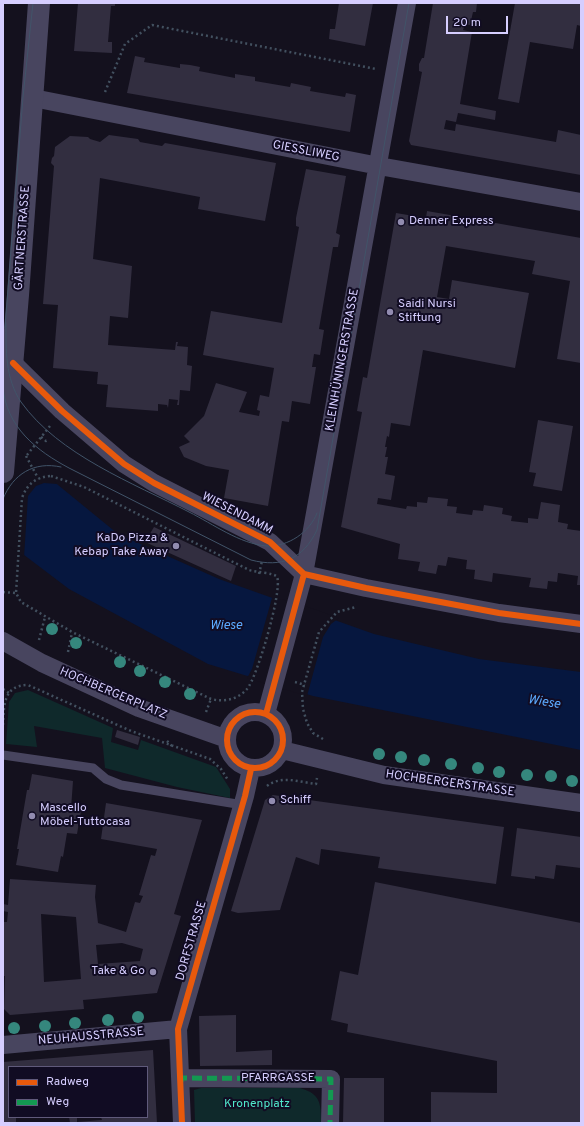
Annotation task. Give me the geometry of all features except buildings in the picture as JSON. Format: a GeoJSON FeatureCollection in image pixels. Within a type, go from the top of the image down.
{"type":"FeatureCollection","features":[{"type":"Feature","properties":{"kind":"street","name":"GÄRTNERSTRASSE"},"geometry":{"type":"LineString","coordinates":[[3,472],[8,424],[8,358],[33,98],[39,3]]}},
{"type":"Feature","properties":{"kind":"street","name":"KLEINHÜNINGERSTRASSE"},"geometry":{"type":"LineString","coordinates":[[268,708],[304,574],[379,166],[407,3]]}},
{"type":"Feature","properties":{"kind":"street","name":"GIESSLIWEG"},"geometry":{"type":"LineString","coordinates":[[33,98],[379,166],[581,202]]}},
{"type":"Feature","properties":{"kind":"street","name":"WIESENDAMM"},"geometry":{"type":"LineString","coordinates":[[8,358],[73,420],[124,464],[161,487],[270,542],[304,574]]}},
{"type":"Feature","properties":{"kind":"street"},"geometry":{"type":"LineString","coordinates":[[304,574],[366,588],[445,603],[581,624]]}},
{"type":"Feature","properties":{"kind":"street","name":"HOCHBERGERPLATZ"},"geometry":{"type":"LineString","coordinates":[[3,641],[42,663],[139,708],[227,739]]}},
{"type":"Feature","properties":{"kind":"street"},"geometry":{"type":"LineString","coordinates":[[268,708],[280,725],[283,733],[282,750],[273,763],[259,769],[251,769],[236,762],[230,751],[227,739],[232,725],[244,714],[259,712],[268,708]]}},
{"type":"Feature","properties":{"kind":"street","name":"HOCHBERGERSTRASSE"},"geometry":{"type":"LineString","coordinates":[[282,750],[384,775],[581,803]]}},
{"type":"Feature","properties":{"kind":"street","name":"DORFSTRASSE"},"geometry":{"type":"LineString","coordinates":[[182,1123],[178,1028],[243,805],[251,769]]}},
{"type":"Feature","properties":{"kind":"street","name":"NEUHAUSSTRASSE"},"geometry":{"type":"LineString","coordinates":[[3,1045],[178,1028]]}},
{"type":"Feature","properties":{"kind":"street","name":"PFARRGASSE"},"geometry":{"type":"LineString","coordinates":[[181,1078],[331,1079],[330,1123]]}},
{"type":"Feature","properties":{"kind":"lane"},"geometry":{"type":"LineString","coordinates":[[3,756],[93,768],[106,779],[121,785],[243,805]]}},
{"type":"Feature","properties":{"kind":"path"},"geometry":{"type":"LineString","coordinates":[[105,93],[125,44],[152,25],[378,70]]}},
{"type":"Feature","properties":{"kind":"path"},"geometry":{"type":"LineString","coordinates":[[41,437],[46,441],[49,439]]}},
{"type":"Feature","properties":{"kind":"path"},"geometry":{"type":"LineString","coordinates":[[26,455],[38,478]]}},
{"type":"Feature","properties":{"kind":"path"},"geometry":{"type":"LineString","coordinates":[[51,476],[84,487],[249,570],[259,574],[274,574],[278,579],[277,599],[253,680],[247,690],[226,701],[210,699],[72,632],[21,602],[16,593],[16,588],[22,498],[25,491],[38,478],[51,476]]}},
{"type":"Feature","properties":{"kind":"path"},"geometry":{"type":"LineString","coordinates":[[3,592],[16,593]]}},
{"type":"Feature","properties":{"kind":"path"},"geometry":{"type":"LineString","coordinates":[[324,738],[313,733],[306,723],[302,692],[319,632],[330,618],[344,609]]}},
{"type":"Feature","properties":{"kind":"path"},"geometry":{"type":"LineString","coordinates":[[68,652],[72,632]]}},
{"type":"Feature","properties":{"kind":"path"},"geometry":{"type":"LineString","coordinates":[[3,724],[5,704],[9,693],[20,685],[34,687],[131,732],[210,760],[217,764],[230,785]]}},
{"type":"Feature","properties":{"kind":"path"},"geometry":{"type":"LineString","coordinates":[[3,690],[9,693]]}},
{"type":"Feature","properties":{"kind":"path"},"geometry":{"type":"LineString","coordinates":[[46,692],[59,696]]}},
{"type":"Feature","properties":{"kind":"path"},"geometry":{"type":"LineString","coordinates":[[167,741],[174,747]]}},
{"type":"Feature","properties":{"kind":"path"},"geometry":{"type":"LineString","coordinates":[[264,788],[275,781],[282,780],[316,784]]}},
{"type":"Feature","properties":{"kind":"green space"},"geometry":{"type":"Polygon","coordinates":[[[28,690],[113,728],[111,742],[138,750],[141,740],[216,767],[230,789],[230,798],[177,787],[105,768],[102,738],[34,726],[37,747],[6,744],[9,702],[15,693],[28,690]]]}},
{"type":"Feature","properties":{"kind":"green space","name":"Kronenplatz"},"geometry":{"type":"Polygon","coordinates":[[[201,1088],[300,1088],[307,1090],[316,1097],[320,1105],[321,1123],[195,1123],[194,1090],[201,1088]]]}},
{"type":"Feature","properties":{"kind":"water","name":"Wiese"},"geometry":{"type":"Polygon","coordinates":[[[3,440],[118,534],[219,579],[374,634],[479,659],[581,672],[581,750],[313,696],[208,664],[69,589],[3,539],[3,440]]]}},
{"type":"Feature","properties":{"kind":"pier"},"geometry":{"type":"Polygon","coordinates":[[[3,437],[52,477],[57,484],[44,483],[36,486],[28,496],[24,557],[3,542],[3,437]]]}},
{"type":"Feature","properties":{"kind":"pier"},"geometry":{"type":"Polygon","coordinates":[[[272,598],[291,601],[339,618],[331,624],[323,637],[307,696],[247,678],[252,669],[272,598]]]}},
{"type":"Feature","properties":{"kind":"tram line"},"geometry":{"type":"LineString","coordinates":[[5,328],[23,97],[33,3]]}},
{"type":"Feature","properties":{"kind":"tram line"},"geometry":{"type":"LineString","coordinates":[[3,387],[5,401],[10,414],[25,436],[46,454],[69,468],[251,560],[272,563],[282,562],[290,559],[305,548],[317,530],[409,3]]}},
{"type":"Feature","properties":{"kind":"tram line"},"geometry":{"type":"LineString","coordinates":[[6,323],[9,374],[21,402],[37,421],[55,437],[98,466],[247,542],[267,546],[283,544],[304,532],[314,520],[317,513]]}},
{"type":"Feature","properties":{"kind":"tram line"},"geometry":{"type":"LineString","coordinates":[[3,499],[12,483],[26,471],[42,466],[61,467]]}},
{"type":"Feature","properties":{"kind":"marked path"},"geometry":{"type":"LineString","coordinates":[[181,1082],[181,1078],[331,1079],[330,1123]]}},
{"type":"Feature","properties":{"kind":"cycle path"},"geometry":{"type":"LineString","coordinates":[[13,363],[62,411],[124,464],[154,483],[270,542],[304,574],[366,588],[499,613],[581,624]]}},
{"type":"Feature","properties":{"kind":"cycle path"},"geometry":{"type":"LineString","coordinates":[[266,714],[304,574]]}},
{"type":"Feature","properties":{"kind":"cycle path"},"geometry":{"type":"LineString","coordinates":[[249,712],[261,712],[271,716],[279,724],[283,734],[283,740],[283,746],[279,756],[271,764],[261,768],[249,768],[239,764],[231,756],[227,746],[227,734],[231,724],[239,716],[249,712]]}},
{"type":"Feature","properties":{"kind":"cycle path"},"geometry":{"type":"LineString","coordinates":[[182,1123],[178,1029],[245,796],[251,769]]}},
{"type":"Feature","properties":{"kind":"place","name":"Denner Express"},"geometry":{"type":"Point","coordinates":[401,222]}},
{"type":"Feature","properties":{"kind":"place","name":"Saidi Nursi Stiftung"},"geometry":{"type":"Point","coordinates":[390,312]}},
{"type":"Feature","properties":{"kind":"place","name":"KaDo Pizza & Kebap Take Away"},"geometry":{"type":"Point","coordinates":[176,546]}},
{"type":"Feature","properties":{"kind":"place","name":"Schiff"},"geometry":{"type":"Point","coordinates":[272,801]}},
{"type":"Feature","properties":{"kind":"place","name":"Mascello Möbel-Tuttocasa"},"geometry":{"type":"Point","coordinates":[32,816]}},
{"type":"Feature","properties":{"kind":"place","name":"Take & Go"},"geometry":{"type":"Point","coordinates":[153,972]}}]}
